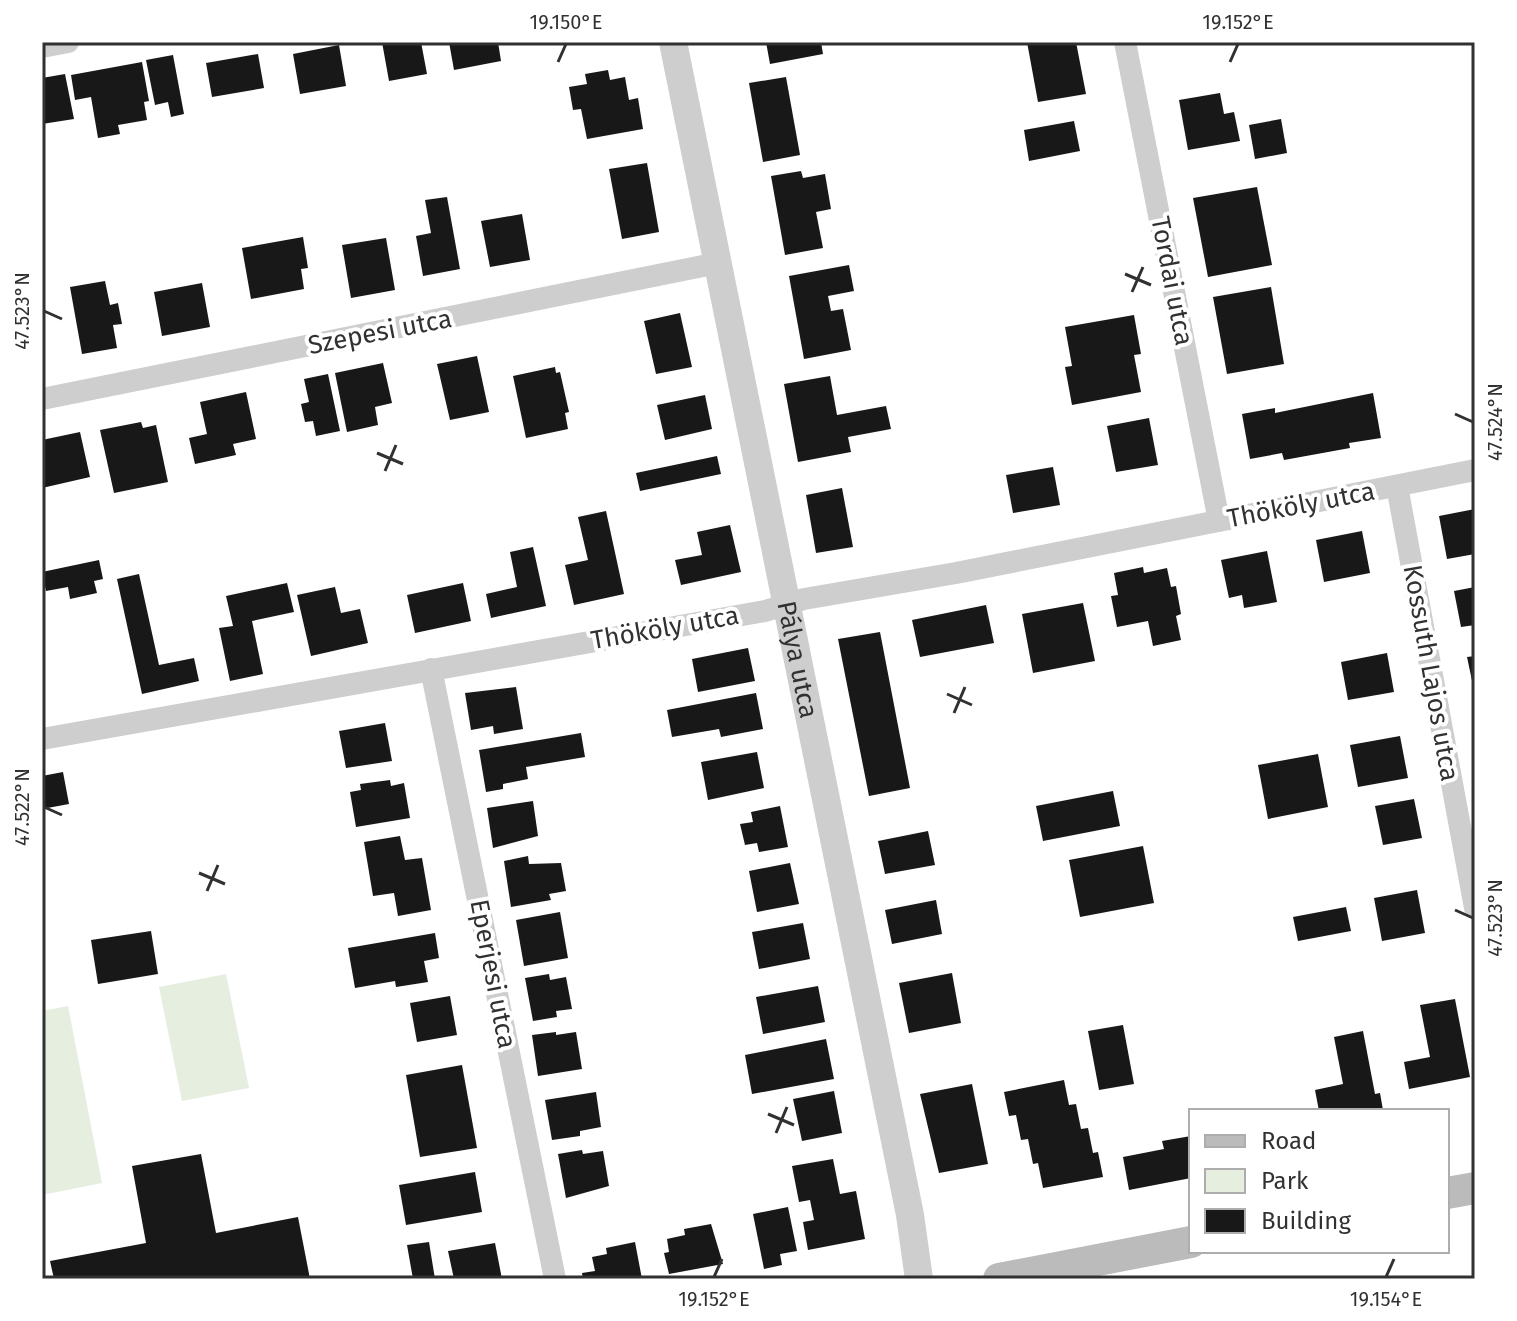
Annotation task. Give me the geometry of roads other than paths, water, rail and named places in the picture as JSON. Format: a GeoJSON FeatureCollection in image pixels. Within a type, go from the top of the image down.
{"type":"FeatureCollection","features":[{"type":"Feature","properties":{"kind":"main road"},"geometry":{"type":"LineString","coordinates":[[1449,1193],[1475,1188]]}},
{"type":"Feature","properties":{"kind":"main road"},"geometry":{"type":"LineString","coordinates":[[999,1279],[1189,1242]]}},
{"type":"Feature","properties":{"kind":"street"},"geometry":{"type":"LineString","coordinates":[[42,47],[68,42]]}},
{"type":"Feature","properties":{"kind":"street","name":"Pálya utca"},"geometry":{"type":"LineString","coordinates":[[673,42],[910,1215],[919,1279]]}},
{"type":"Feature","properties":{"kind":"street","name":"Tordai utca"},"geometry":{"type":"LineString","coordinates":[[1125,42],[1219,521]]}},
{"type":"Feature","properties":{"kind":"street","name":"Szepesi utca"},"geometry":{"type":"LineString","coordinates":[[42,399],[718,263]]}},
{"type":"Feature","properties":{"kind":"street","name":"Thököly utca"},"geometry":{"type":"LineString","coordinates":[[42,739],[765,611],[787,604],[1475,470]]}},
{"type":"Feature","properties":{"kind":"street","name":"Kossuth Lajos utca"},"geometry":{"type":"LineString","coordinates":[[1397,486],[1468,830],[1475,908]]}},
{"type":"Feature","properties":{"kind":"street","name":"Eperjesi utca"},"geometry":{"type":"LineString","coordinates":[[431,669],[555,1279]]}}]}
